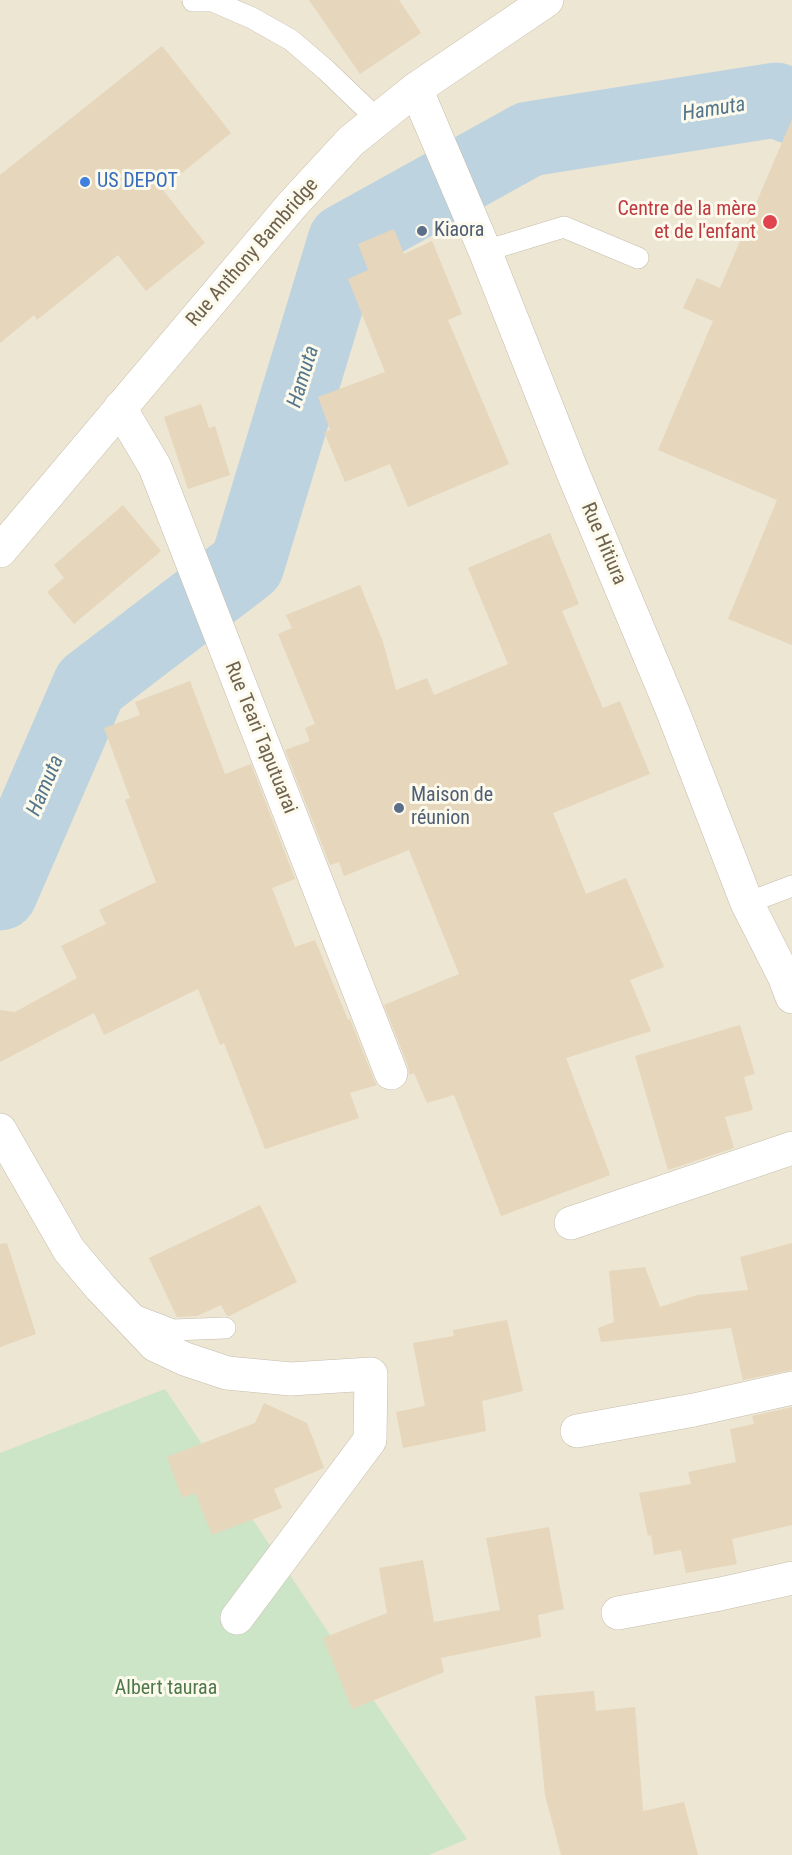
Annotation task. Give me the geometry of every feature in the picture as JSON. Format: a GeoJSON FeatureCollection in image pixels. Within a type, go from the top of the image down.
{"type":"FeatureCollection","features":[{"type":"Feature","properties":{"kind":"street","name":"Rue Anthony Bambridge"},"geometry":{"type":"LineString","coordinates":[[0,551],[292,205],[351,141],[416,89],[531,4]]}},
{"type":"Feature","properties":{"kind":"street","name":"Rue Hitiura"},"geometry":{"type":"LineString","coordinates":[[416,89],[467,207],[573,473],[673,712],[747,903],[784,976],[792,997]]}},
{"type":"Feature","properties":{"kind":"street","name":"Rue Teari Taputuarai"},"geometry":{"type":"LineString","coordinates":[[120,408],[154,467],[316,876],[391,1073]]}},
{"type":"Feature","properties":{"kind":"street"},"geometry":{"type":"LineString","coordinates":[[0,1130],[69,1250],[155,1345],[185,1359],[227,1373],[291,1379],[371,1374],[370,1440],[237,1618]]}},
{"type":"Feature","properties":{"kind":"street"},"geometry":{"type":"LineString","coordinates":[[571,1223],[792,1148]]}},
{"type":"Feature","properties":{"kind":"street"},"geometry":{"type":"LineString","coordinates":[[577,1431],[694,1410],[792,1388]]}},
{"type":"Feature","properties":{"kind":"street"},"geometry":{"type":"LineString","coordinates":[[618,1613],[792,1578]]}},
{"type":"Feature","properties":{"kind":"lane"},"geometry":{"type":"LineString","coordinates":[[193,1],[213,1],[252,18],[291,40],[378,120]]}},
{"type":"Feature","properties":{"kind":"lane"},"geometry":{"type":"LineString","coordinates":[[485,251],[564,227],[638,258]]}},
{"type":"Feature","properties":{"kind":"lane"},"geometry":{"type":"LineString","coordinates":[[747,903],[792,886]]}},
{"type":"Feature","properties":{"kind":"lane"},"geometry":{"type":"LineString","coordinates":[[101,1288],[135,1316],[173,1330],[225,1328]]}},
{"type":"Feature","properties":{"kind":"shaded area"},"geometry":{"type":"Polygon","coordinates":[[[0,0],[792,0],[792,1855],[0,1855],[0,0]]]}},
{"type":"Feature","properties":{"kind":"green space","name":"Albert tauraa"},"geometry":{"type":"Polygon","coordinates":[[[165,1389],[467,1839],[429,1855],[0,1855],[0,1453],[165,1389]]]}},
{"type":"Feature","properties":{"kind":"building"},"geometry":{"type":"Polygon","coordinates":[[[309,0],[399,0],[421,33],[360,74],[309,0]]]}},
{"type":"Feature","properties":{"kind":"building","name":"US DEPOT"},"geometry":{"type":"Polygon","coordinates":[[[162,46],[231,133],[162,189],[205,243],[146,291],[118,255],[37,320],[34,315],[0,343],[0,175],[162,46]]]}},
{"type":"Feature","properties":{"kind":"building"},"geometry":{"type":"Polygon","coordinates":[[[792,119],[792,645],[728,619],[777,500],[658,450],[713,321],[683,308],[697,278],[720,288],[792,119]]]}},
{"type":"Feature","properties":{"kind":"building"},"geometry":{"type":"Polygon","coordinates":[[[394,229],[404,254],[432,241],[462,314],[448,320],[509,464],[408,507],[390,464],[345,482],[324,432],[330,430],[318,397],[385,372],[348,279],[368,270],[358,244],[394,229]]]}},
{"type":"Feature","properties":{"kind":"building"},"geometry":{"type":"Polygon","coordinates":[[[201,404],[209,428],[215,426],[230,475],[188,489],[164,417],[201,404]]]}},
{"type":"Feature","properties":{"kind":"building"},"geometry":{"type":"Polygon","coordinates":[[[123,505],[161,551],[74,624],[47,592],[64,578],[54,565],[123,505]]]}},
{"type":"Feature","properties":{"kind":"building"},"geometry":{"type":"Polygon","coordinates":[[[550,533],[579,604],[562,611],[603,708],[620,701],[650,774],[553,813],[586,894],[626,878],[664,967],[630,980],[651,1031],[566,1058],[610,1175],[501,1216],[454,1095],[427,1103],[414,1073],[409,1075],[408,1066],[384,1005],[459,974],[409,850],[344,876],[339,862],[330,865],[285,750],[310,741],[305,728],[315,724],[278,634],[292,628],[286,615],[360,585],[383,642],[396,690],[427,678],[434,695],[508,664],[468,568],[550,533]]]}},
{"type":"Feature","properties":{"kind":"building"},"geometry":{"type":"Polygon","coordinates":[[[190,681],[225,774],[251,764],[295,879],[272,888],[295,947],[315,940],[377,1085],[350,1093],[359,1118],[265,1149],[224,1043],[220,1045],[198,989],[104,1035],[94,1013],[0,1062],[0,1010],[15,1012],[77,978],[61,946],[106,924],[99,910],[156,882],[125,800],[130,798],[104,728],[140,715],[135,702],[190,681]]]}},
{"type":"Feature","properties":{"kind":"building"},"geometry":{"type":"Polygon","coordinates":[[[740,1025],[755,1074],[744,1077],[753,1110],[725,1117],[734,1148],[668,1170],[635,1056],[740,1025]]]}},
{"type":"Feature","properties":{"kind":"building"},"geometry":{"type":"Polygon","coordinates":[[[260,1205],[297,1282],[229,1316],[221,1305],[197,1316],[177,1317],[149,1258],[260,1205]]]}},
{"type":"Feature","properties":{"kind":"building"},"geometry":{"type":"Polygon","coordinates":[[[7,1243],[36,1334],[0,1347],[0,1244],[7,1243]]]}},
{"type":"Feature","properties":{"kind":"building"},"geometry":{"type":"Polygon","coordinates":[[[792,1243],[792,1370],[743,1380],[731,1328],[601,1342],[598,1328],[614,1322],[609,1271],[645,1267],[660,1307],[697,1295],[748,1290],[740,1257],[792,1243]]]}},
{"type":"Feature","properties":{"kind":"building"},"geometry":{"type":"Polygon","coordinates":[[[507,1320],[523,1391],[482,1401],[486,1431],[403,1448],[396,1412],[425,1406],[413,1343],[454,1336],[453,1330],[507,1320]]]}},
{"type":"Feature","properties":{"kind":"building"},"geometry":{"type":"Polygon","coordinates":[[[264,1403],[307,1423],[324,1468],[274,1489],[282,1508],[212,1535],[195,1493],[182,1498],[167,1457],[255,1423],[264,1403]]]}},
{"type":"Feature","properties":{"kind":"building"},"geometry":{"type":"Polygon","coordinates":[[[792,1407],[792,1525],[732,1539],[737,1564],[686,1573],[681,1550],[654,1555],[639,1493],[691,1484],[688,1472],[736,1462],[730,1429],[754,1424],[752,1416],[792,1407]]]}},
{"type":"Feature","properties":{"kind":"building"},"geometry":{"type":"Polygon","coordinates":[[[549,1527],[564,1609],[538,1615],[541,1637],[441,1658],[444,1672],[352,1709],[323,1638],[387,1613],[379,1568],[423,1560],[434,1622],[500,1610],[486,1538],[549,1527]]]}},
{"type":"Feature","properties":{"kind":"building"},"geometry":{"type":"Polygon","coordinates":[[[594,1691],[596,1711],[635,1707],[643,1811],[684,1802],[698,1855],[561,1855],[545,1795],[535,1696],[594,1691]]]}},
{"type":"Feature","properties":{"kind":"waterway","name":"Hamuta"},"geometry":{"type":"LineString","coordinates":[[0,893],[90,685],[247,565],[345,241],[529,139],[776,100],[792,107]]}},
{"type":"Feature","properties":{"kind":"place","name":"US DEPOT"},"geometry":{"type":"Point","coordinates":[85,182]}},
{"type":"Feature","properties":{"kind":"place","name":"Centre de la mère et de l'enfant"},"geometry":{"type":"Point","coordinates":[770,222]}},
{"type":"Feature","properties":{"kind":"place","name":"Kiaora"},"geometry":{"type":"Point","coordinates":[422,231]}},
{"type":"Feature","properties":{"kind":"place","name":"Maison de réunion"},"geometry":{"type":"Point","coordinates":[399,808]}}]}
